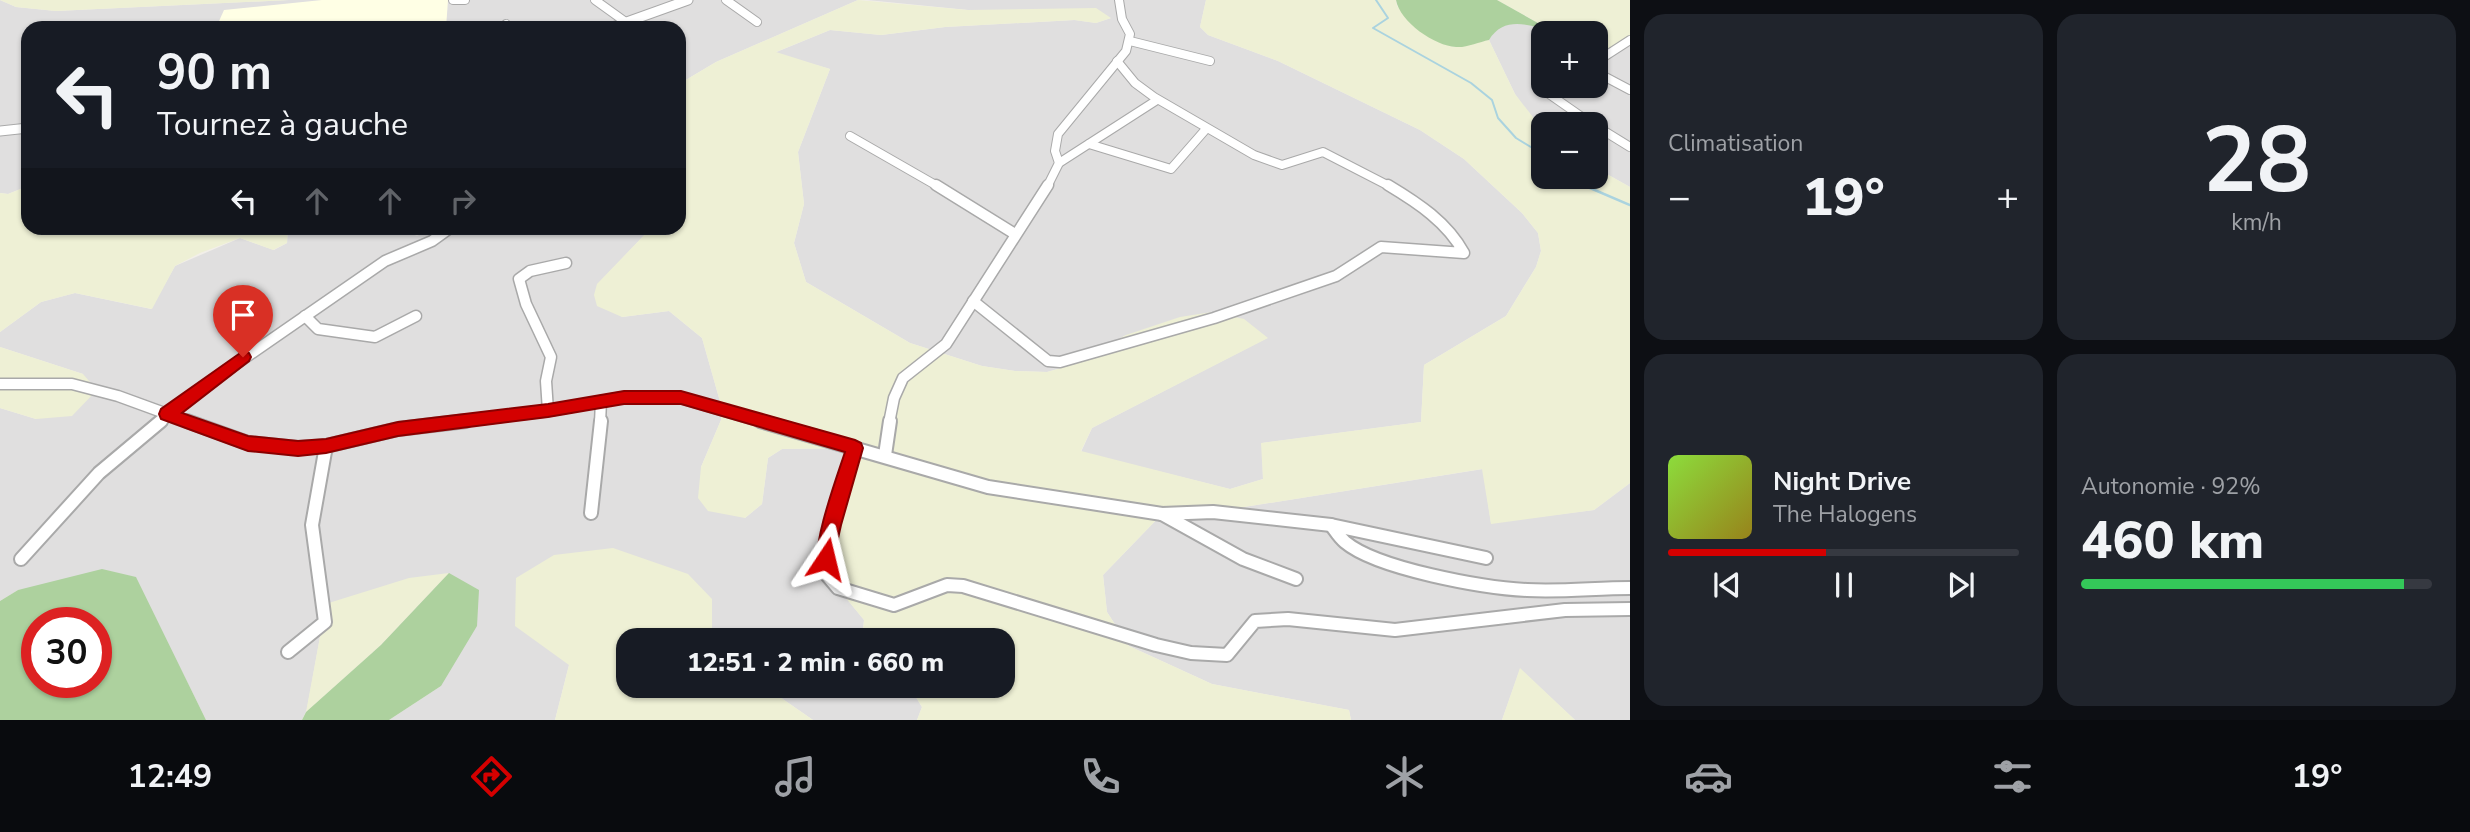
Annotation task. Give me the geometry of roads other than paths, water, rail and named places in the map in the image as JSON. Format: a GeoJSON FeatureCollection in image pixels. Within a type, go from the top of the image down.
{"type":"FeatureCollection","features":[{"type":"Feature","properties":{"kind":"street"},"geometry":{"type":"LineString","coordinates":[[453,0],[465,0]]}},
{"type":"Feature","properties":{"kind":"street"},"geometry":{"type":"LineString","coordinates":[[595,0],[624,21]]}},
{"type":"Feature","properties":{"kind":"street"},"geometry":{"type":"LineString","coordinates":[[632,21],[688,0]]}},
{"type":"Feature","properties":{"kind":"street"},"geometry":{"type":"LineString","coordinates":[[726,0],[757,22]]}},
{"type":"Feature","properties":{"kind":"street"},"geometry":{"type":"LineString","coordinates":[[1059,163],[1055,151],[1059,134],[1126,51],[1130,41],[1119,0]]}},
{"type":"Feature","properties":{"kind":"street"},"geometry":{"type":"LineString","coordinates":[[1608,54],[1630,40]]}},
{"type":"Feature","properties":{"kind":"street"},"geometry":{"type":"LineString","coordinates":[[1130,41],[1210,61]]}},
{"type":"Feature","properties":{"kind":"street"},"geometry":{"type":"LineString","coordinates":[[973,300],[1048,361],[1060,362],[1213,318],[1336,276],[1381,247],[1465,253],[1454,236],[1420,205],[1329,155],[1318,152],[1292,164],[1276,164],[1206,129],[1157,100],[1135,83],[1117,61]]}},
{"type":"Feature","properties":{"kind":"street"},"geometry":{"type":"LineString","coordinates":[[1608,78],[1630,90]]}},
{"type":"Feature","properties":{"kind":"street"},"geometry":{"type":"LineString","coordinates":[[1555,98],[1575,112]]}},
{"type":"Feature","properties":{"kind":"street"},"geometry":{"type":"LineString","coordinates":[[886,455],[900,381],[910,370],[939,352],[1051,181],[1059,163],[1157,100]]}},
{"type":"Feature","properties":{"kind":"street"},"geometry":{"type":"LineString","coordinates":[[0,131],[21,129]]}},
{"type":"Feature","properties":{"kind":"street"},"geometry":{"type":"LineString","coordinates":[[1089,144],[1171,169],[1206,129]]}},
{"type":"Feature","properties":{"kind":"street"},"geometry":{"type":"LineString","coordinates":[[1608,134],[1630,147]]}},
{"type":"Feature","properties":{"kind":"street"},"geometry":{"type":"LineString","coordinates":[[850,136],[900,163],[1015,234]]}},
{"type":"Feature","properties":{"kind":"street"},"geometry":{"type":"LineString","coordinates":[[21,559],[99,473],[222,371],[385,261],[440,235]]}},
{"type":"Feature","properties":{"kind":"street"},"geometry":{"type":"LineString","coordinates":[[548,411],[546,381],[551,357],[526,304],[519,279],[530,271],[566,263]]}},
{"type":"Feature","properties":{"kind":"street"},"geometry":{"type":"LineString","coordinates":[[305,316],[312,326],[318,329],[375,337],[416,316]]}},
{"type":"Feature","properties":{"kind":"street"},"geometry":{"type":"LineString","coordinates":[[0,384],[72,384],[118,397],[248,443],[298,448],[326,446],[398,429],[548,411],[624,397],[681,398],[988,486],[1162,514],[1213,512],[1331,525],[1486,558]]}},
{"type":"Feature","properties":{"kind":"street"},"geometry":{"type":"LineString","coordinates":[[592,513],[600,441],[601,401]]}},
{"type":"Feature","properties":{"kind":"street"},"geometry":{"type":"LineString","coordinates":[[288,652],[326,622],[313,544],[313,525],[317,486],[326,446]]}},
{"type":"Feature","properties":{"kind":"street"},"geometry":{"type":"LineString","coordinates":[[855,448],[831,525],[826,559],[827,575],[838,588],[894,605],[947,585],[963,586],[1157,646],[1191,654],[1211,655],[1227,654],[1255,621],[1261,620],[1288,619],[1395,630],[1565,610],[1630,609]]}},
{"type":"Feature","properties":{"kind":"street"},"geometry":{"type":"LineString","coordinates":[[1162,514],[1238,559],[1263,570],[1296,579]]}},
{"type":"Feature","properties":{"kind":"street"},"geometry":{"type":"LineString","coordinates":[[1331,525],[1345,543],[1359,550],[1414,570],[1471,582],[1526,590],[1630,587]]}},
{"type":"Feature","properties":{"kind":"waterway"},"geometry":{"type":"LineString","coordinates":[[1376,0],[1388,18],[1373,28],[1471,83],[1492,100],[1498,118],[1516,138],[1531,147]]}},
{"type":"Feature","properties":{"kind":"waterway"},"geometry":{"type":"LineString","coordinates":[[1592,189],[1630,205]]}}]}
